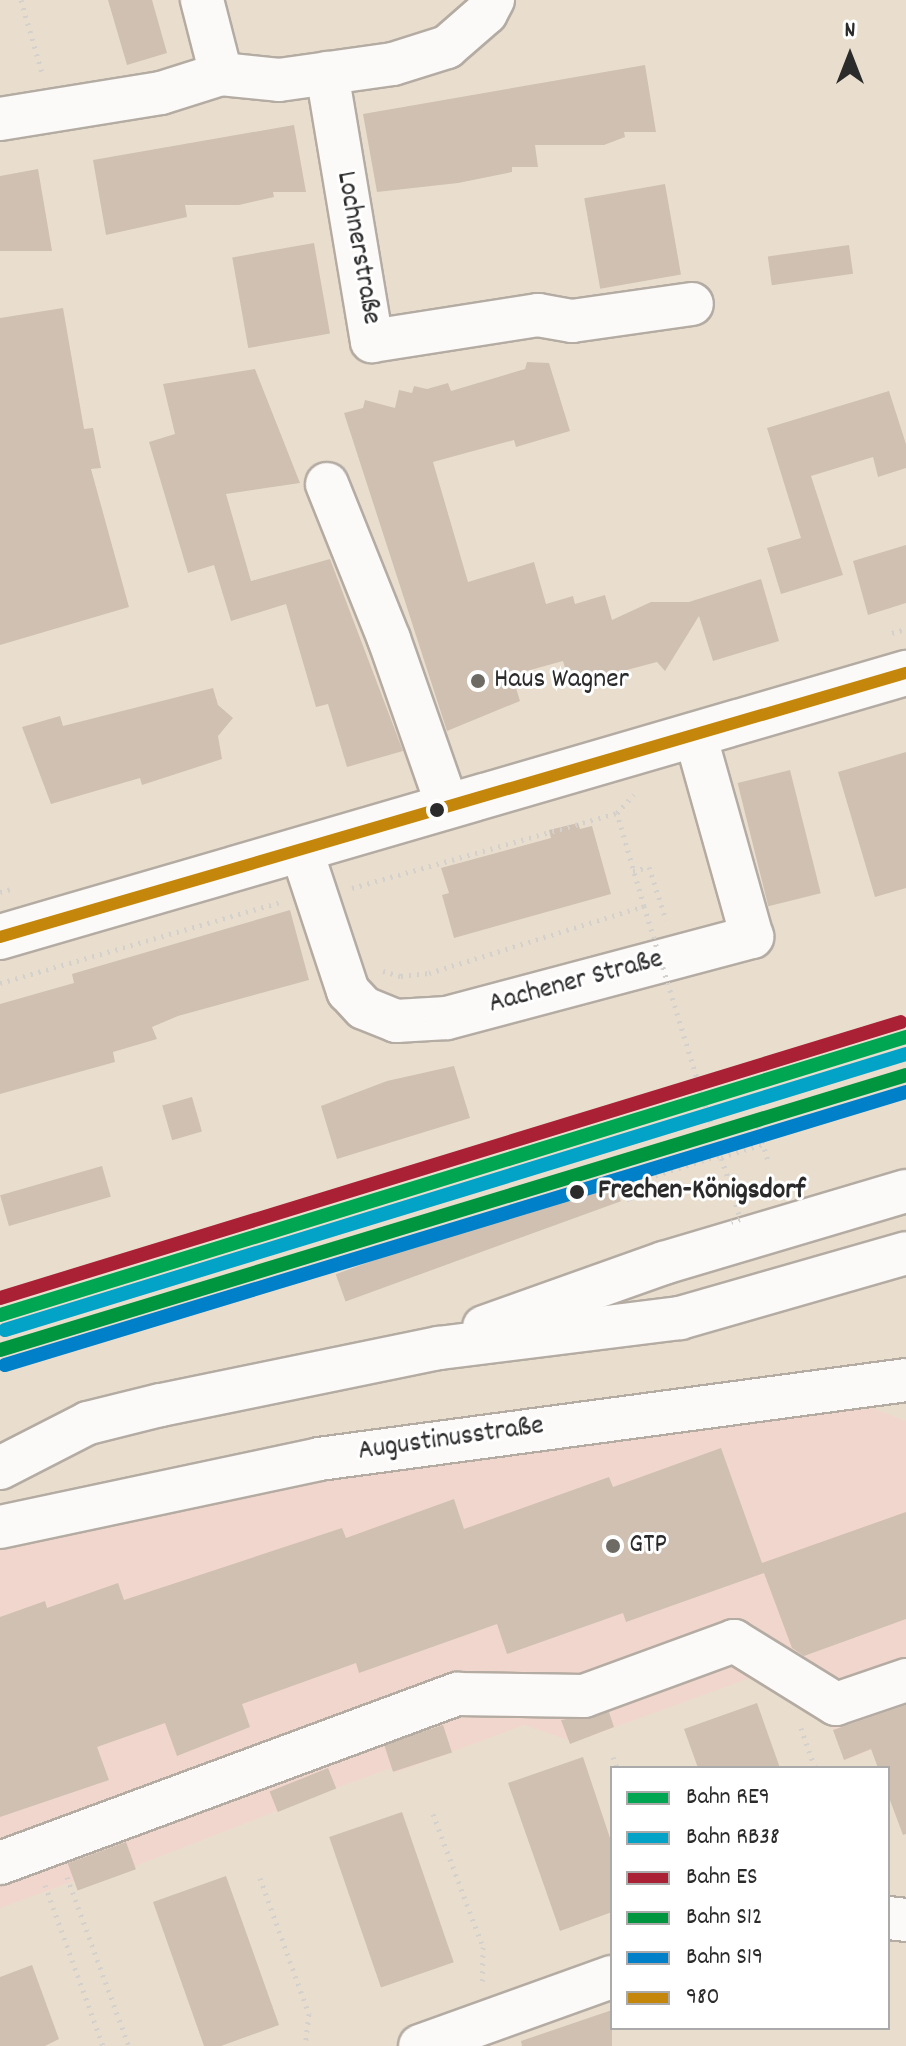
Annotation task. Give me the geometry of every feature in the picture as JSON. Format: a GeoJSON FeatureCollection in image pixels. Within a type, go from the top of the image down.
{"type":"FeatureCollection","features":[{"type":"Feature","properties":{"kind":"main road"},"geometry":{"type":"LineString","coordinates":[[0,937],[906,673]]}},
{"type":"Feature","properties":{"kind":"street"},"geometry":{"type":"LineString","coordinates":[[202,0],[221,74]]}},
{"type":"Feature","properties":{"kind":"street"},"geometry":{"type":"LineString","coordinates":[[0,119],[54,113],[161,93],[221,74],[279,80],[393,64],[447,47],[486,13],[493,0]]}},
{"type":"Feature","properties":{"kind":"street","name":"Lochnerstraße"},"geometry":{"type":"LineString","coordinates":[[327,73],[372,341],[538,315],[572,321],[692,304]]}},
{"type":"Feature","properties":{"kind":"street"},"geometry":{"type":"LineString","coordinates":[[327,484],[389,639],[447,805]]}},
{"type":"Feature","properties":{"kind":"street","name":"Aachener Straße"},"geometry":{"type":"LineString","coordinates":[[301,849],[348,991],[364,1008],[396,1021],[447,1018],[752,937],[695,734]]}},
{"type":"Feature","properties":{"kind":"street"},"geometry":{"type":"LineString","coordinates":[[439,1348],[508,1315],[906,1191]]}},
{"type":"Feature","properties":{"kind":"street"},"geometry":{"type":"LineString","coordinates":[[0,1468],[88,1423],[439,1348],[680,1318],[906,1253]]}},
{"type":"Feature","properties":{"kind":"street","name":"Augustinusstraße"},"geometry":{"type":"LineString","coordinates":[[0,1527],[319,1459],[906,1380]]}},
{"type":"Feature","properties":{"kind":"street"},"geometry":{"type":"LineString","coordinates":[[0,1863],[458,1694],[584,1696],[734,1641],[836,1704],[906,1680]]}},
{"type":"Feature","properties":{"kind":"street"},"geometry":{"type":"LineString","coordinates":[[420,2046],[498,2033],[610,1978]]}},
{"type":"Feature","properties":{"kind":"path"},"geometry":{"type":"LineString","coordinates":[[21,0],[54,113]]}},
{"type":"Feature","properties":{"kind":"path"},"geometry":{"type":"LineString","coordinates":[[617,813],[740,1219],[731,1222]]}},
{"type":"Feature","properties":{"kind":"path"},"geometry":{"type":"LineString","coordinates":[[633,871],[649,867],[678,955]]}},
{"type":"Feature","properties":{"kind":"path"},"geometry":{"type":"LineString","coordinates":[[359,887],[362,902]]}},
{"type":"Feature","properties":{"kind":"path"},"geometry":{"type":"LineString","coordinates":[[373,961],[401,976],[429,973],[644,906]]}},
{"type":"Feature","properties":{"kind":"path"},"geometry":{"type":"LineString","coordinates":[[758,1126],[768,1160]]}},
{"type":"Feature","properties":{"kind":"path"},"geometry":{"type":"LineString","coordinates":[[630,1201],[625,1185],[763,1144]]}},
{"type":"Feature","properties":{"kind":"path"},"geometry":{"type":"LineString","coordinates":[[801,1728],[814,1766]]}},
{"type":"Feature","properties":{"kind":"path"},"geometry":{"type":"LineString","coordinates":[[613,1757],[616,1766]]}},
{"type":"Feature","properties":{"kind":"path"},"geometry":{"type":"LineString","coordinates":[[433,1814],[483,1947],[479,1977],[498,2033]]}},
{"type":"Feature","properties":{"kind":"path"},"geometry":{"type":"LineString","coordinates":[[42,1848],[42,1876],[103,2046]]}},
{"type":"Feature","properties":{"kind":"path"},"geometry":{"type":"LineString","coordinates":[[42,1848],[63,1867],[129,2046]]}},
{"type":"Feature","properties":{"kind":"path"},"geometry":{"type":"LineString","coordinates":[[260,1878],[309,2014],[305,2046]]}},
{"type":"Feature","properties":{"kind":"shaded area"},"geometry":{"type":"Polygon","coordinates":[[[864,1405],[906,1421],[906,1737],[844,1760],[832,1727],[753,1677],[574,1742],[524,1725],[395,1773],[392,1768],[336,1788],[92,1883],[77,1888],[74,1881],[0,1908],[0,1548],[89,1522],[449,1455],[864,1405]]]}},
{"type":"Feature","properties":{"kind":"building"},"geometry":{"type":"Polygon","coordinates":[[[108,0],[152,0],[167,53],[127,65],[108,0]]]}},
{"type":"Feature","properties":{"kind":"building"},"geometry":{"type":"Polygon","coordinates":[[[645,65],[656,132],[624,132],[625,137],[604,145],[535,145],[538,167],[512,167],[512,172],[458,183],[377,192],[363,114],[645,65]]]}},
{"type":"Feature","properties":{"kind":"building"},"geometry":{"type":"Polygon","coordinates":[[[294,125],[306,192],[273,192],[274,197],[239,205],[185,205],[187,217],[106,235],[93,160],[294,125]]]}},
{"type":"Feature","properties":{"kind":"building"},"geometry":{"type":"Polygon","coordinates":[[[38,169],[52,251],[0,251],[0,176],[38,169]]]}},
{"type":"Feature","properties":{"kind":"building"},"geometry":{"type":"Polygon","coordinates":[[[665,184],[681,275],[600,289],[584,198],[665,184]]]}},
{"type":"Feature","properties":{"kind":"building"},"geometry":{"type":"Polygon","coordinates":[[[314,243],[330,334],[248,348],[232,257],[314,243]]]}},
{"type":"Feature","properties":{"kind":"building"},"geometry":{"type":"Polygon","coordinates":[[[849,245],[853,274],[772,285],[768,256],[849,245]]]}},
{"type":"Feature","properties":{"kind":"building"},"geometry":{"type":"Polygon","coordinates":[[[63,308],[84,429],[93,428],[101,468],[91,469],[129,607],[0,645],[0,318],[63,308]]]}},
{"type":"Feature","properties":{"kind":"building"},"geometry":{"type":"Polygon","coordinates":[[[527,362],[549,363],[570,431],[516,447],[514,440],[433,462],[468,582],[534,562],[546,604],[573,596],[575,604],[605,595],[612,620],[651,602],[689,602],[761,579],[779,641],[713,661],[699,616],[665,671],[657,662],[570,685],[563,661],[512,675],[520,701],[447,731],[344,413],[363,408],[365,400],[395,408],[399,390],[412,393],[414,386],[427,389],[448,383],[451,391],[525,369],[527,362]]]}},
{"type":"Feature","properties":{"kind":"building"},"geometry":{"type":"Polygon","coordinates":[[[255,369],[300,483],[226,494],[251,581],[330,559],[403,751],[347,767],[328,704],[316,707],[286,604],[231,621],[214,565],[188,573],[149,442],[175,434],[163,384],[255,369]]]}},
{"type":"Feature","properties":{"kind":"building"},"geometry":{"type":"Polygon","coordinates":[[[889,391],[906,444],[906,468],[878,477],[873,457],[811,476],[843,575],[781,594],[767,548],[801,538],[767,428],[889,391]]]}},
{"type":"Feature","properties":{"kind":"building"},"geometry":{"type":"Polygon","coordinates":[[[906,545],[906,603],[868,615],[853,561],[906,545]]]}},
{"type":"Feature","properties":{"kind":"building"},"geometry":{"type":"Polygon","coordinates":[[[213,688],[218,705],[233,718],[218,736],[222,759],[142,785],[140,778],[51,804],[22,727],[60,716],[63,726],[213,688]]]}},
{"type":"Feature","properties":{"kind":"building"},"geometry":{"type":"Polygon","coordinates":[[[906,752],[906,888],[875,897],[838,772],[906,752]]]}},
{"type":"Feature","properties":{"kind":"building"},"geometry":{"type":"Polygon","coordinates":[[[790,770],[821,893],[768,906],[738,783],[790,770]]]}},
{"type":"Feature","properties":{"kind":"building"},"geometry":{"type":"Polygon","coordinates":[[[578,823],[580,829],[592,826],[611,894],[454,938],[442,895],[449,893],[441,868],[551,838],[549,830],[578,823]]]}},
{"type":"Feature","properties":{"kind":"building"},"geometry":{"type":"Polygon","coordinates":[[[290,910],[309,980],[178,1016],[152,1027],[157,1039],[113,1052],[115,1062],[0,1094],[0,1004],[74,983],[72,974],[290,910]]]}},
{"type":"Feature","properties":{"kind":"building"},"geometry":{"type":"Polygon","coordinates":[[[454,1066],[470,1118],[337,1159],[321,1106],[387,1081],[454,1066]]]}},
{"type":"Feature","properties":{"kind":"building"},"geometry":{"type":"Polygon","coordinates":[[[192,1097],[202,1132],[172,1140],[162,1106],[192,1097]]]}},
{"type":"Feature","properties":{"kind":"building"},"geometry":{"type":"Polygon","coordinates":[[[102,1166],[111,1197],[9,1226],[0,1195],[102,1166]]]}},
{"type":"Feature","properties":{"kind":"building"},"geometry":{"type":"Polygon","coordinates":[[[611,1174],[621,1201],[346,1301],[336,1274],[611,1174]]]}},
{"type":"Feature","properties":{"kind":"building"},"geometry":{"type":"Polygon","coordinates":[[[721,1448],[762,1563],[906,1512],[906,1619],[804,1656],[792,1648],[764,1573],[626,1622],[623,1613],[507,1654],[497,1624],[359,1673],[356,1663],[242,1704],[250,1727],[177,1756],[165,1723],[97,1747],[109,1780],[0,1817],[0,1617],[45,1601],[47,1608],[118,1583],[124,1600],[342,1528],[346,1538],[454,1499],[464,1529],[609,1477],[613,1487],[721,1448]]]}},
{"type":"Feature","properties":{"kind":"building"},"geometry":{"type":"Polygon","coordinates":[[[757,1703],[779,1766],[697,1766],[684,1729],[757,1703]]]}},
{"type":"Feature","properties":{"kind":"building"},"geometry":{"type":"Polygon","coordinates":[[[906,1705],[906,1834],[903,1835],[890,1800],[890,1766],[877,1766],[871,1749],[844,1760],[833,1730],[906,1705]]]}},
{"type":"Feature","properties":{"kind":"building"},"geometry":{"type":"Polygon","coordinates":[[[609,1712],[614,1727],[570,1744],[561,1720],[609,1712]]]}},
{"type":"Feature","properties":{"kind":"building"},"geometry":{"type":"Polygon","coordinates":[[[443,1725],[452,1753],[393,1772],[384,1744],[443,1725]]]}},
{"type":"Feature","properties":{"kind":"building"},"geometry":{"type":"Polygon","coordinates":[[[583,1757],[610,1838],[610,1913],[560,1931],[508,1783],[583,1757]]]}},
{"type":"Feature","properties":{"kind":"building"},"geometry":{"type":"Polygon","coordinates":[[[328,1768],[336,1788],[278,1812],[270,1792],[328,1768]]]}},
{"type":"Feature","properties":{"kind":"building"},"geometry":{"type":"Polygon","coordinates":[[[402,1812],[454,1962],[381,1987],[329,1837],[402,1812]]]}},
{"type":"Feature","properties":{"kind":"building"},"geometry":{"type":"Polygon","coordinates":[[[126,1842],[136,1869],[78,1890],[68,1863],[126,1842]]]}},
{"type":"Feature","properties":{"kind":"building"},"geometry":{"type":"Polygon","coordinates":[[[226,1876],[279,2025],[221,2046],[204,2046],[153,1902],[226,1876]]]}},
{"type":"Feature","properties":{"kind":"building"},"geometry":{"type":"Polygon","coordinates":[[[32,1965],[59,2039],[45,2046],[0,2046],[0,1977],[32,1965]]]}},
{"type":"Feature","properties":{"kind":"building"},"geometry":{"type":"Polygon","coordinates":[[[610,2011],[612,2046],[522,2046],[521,2041],[610,2011]]]}},
{"type":"Feature","properties":{"kind":"rail line","name":"ES"},"geometry":{"type":"LineString","coordinates":[[0,1298],[901,1022]]}},
{"type":"Feature","properties":{"kind":"rail line","name":"RE9"},"geometry":{"type":"LineString","coordinates":[[0,1315],[906,1037]]}},
{"type":"Feature","properties":{"kind":"rail line","name":"RB38"},"geometry":{"type":"LineString","coordinates":[[5,1330],[906,1054]]}},
{"type":"Feature","properties":{"kind":"rail line","name":"S12"},"geometry":{"type":"LineString","coordinates":[[0,1350],[906,1075]]}},
{"type":"Feature","properties":{"kind":"rail line","name":"S19"},"geometry":{"type":"LineString","coordinates":[[5,1365],[906,1092]]}},
{"type":"Feature","properties":{"kind":"transit line","name":"980"},"geometry":{"type":"LineString","coordinates":[[0,937],[906,673]]}},
{"type":"Feature","properties":{"kind":"place","name":"Haus Wagner"},"geometry":{"type":"Point","coordinates":[478,681]}},
{"type":"Feature","properties":{"kind":"place","name":"Frechen-Königsdorf"},"geometry":{"type":"Point","coordinates":[577,1192]}},
{"type":"Feature","properties":{"kind":"place","name":"GTP"},"geometry":{"type":"Point","coordinates":[613,1546]}}]}
